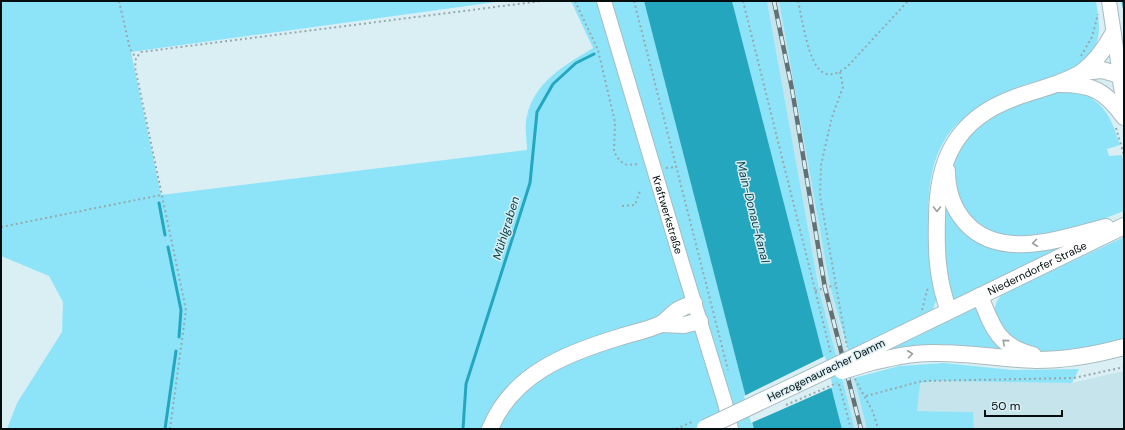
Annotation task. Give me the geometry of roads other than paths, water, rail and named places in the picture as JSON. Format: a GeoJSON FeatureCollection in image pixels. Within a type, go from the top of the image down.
{"type":"FeatureCollection","features":[{"type":"Feature","properties":{"kind":"main road"},"geometry":{"type":"LineString","coordinates":[[949,311],[939,274],[936,235],[940,177],[947,157],[957,138],[978,118],[1013,98],[1058,84],[1082,72],[1100,54],[1113,34]]}},
{"type":"Feature","properties":{"kind":"main road"},"geometry":{"type":"LineString","coordinates":[[1082,72],[1102,70],[1120,75]]}},
{"type":"Feature","properties":{"kind":"main road"},"geometry":{"type":"LineString","coordinates":[[1058,84],[1090,87],[1103,84],[1120,75]]}},
{"type":"Feature","properties":{"kind":"main road"},"geometry":{"type":"LineString","coordinates":[[1120,75],[1124,99]]}},
{"type":"Feature","properties":{"kind":"main road"},"geometry":{"type":"LineString","coordinates":[[1090,87],[1109,99],[1124,117]]}},
{"type":"Feature","properties":{"kind":"main road"},"geometry":{"type":"LineString","coordinates":[[947,157],[948,187],[953,204],[962,218],[975,231],[992,240],[1016,244],[1042,242],[1074,243],[1124,222]]}},
{"type":"Feature","properties":{"kind":"main road","name":"Niederndorfer Straße"},"geometry":{"type":"LineString","coordinates":[[949,311],[980,296],[1074,243],[1124,226]]}},
{"type":"Feature","properties":{"kind":"main road"},"geometry":{"type":"LineString","coordinates":[[980,296],[993,328],[1007,344],[1019,351],[1054,360]]}},
{"type":"Feature","properties":{"kind":"main road"},"geometry":{"type":"LineString","coordinates":[[661,324],[674,312],[694,303]]}},
{"type":"Feature","properties":{"kind":"main road","name":"Herzogenauracher Damm"},"geometry":{"type":"LineString","coordinates":[[701,426],[870,356],[949,311]]}},
{"type":"Feature","properties":{"kind":"main road"},"geometry":{"type":"LineString","coordinates":[[491,428],[497,413],[520,385],[537,372],[577,351],[661,324],[684,325],[700,322]]}},
{"type":"Feature","properties":{"kind":"main road"},"geometry":{"type":"LineString","coordinates":[[870,356],[938,353],[1054,360],[1089,356],[1124,347]]}},
{"type":"Feature","properties":{"kind":"street","name":"Kraftwerkstraße"},"geometry":{"type":"LineString","coordinates":[[604,1],[725,403],[730,429]]}},
{"type":"Feature","properties":{"kind":"street"},"geometry":{"type":"LineString","coordinates":[[1109,1],[1120,75]]}},
{"type":"Feature","properties":{"kind":"water","name":"Main-Donau-Kanal"},"geometry":{"type":"Polygon","coordinates":[[[644,1],[732,1],[842,429],[754,429],[644,1]]]}},
{"type":"Feature","properties":{"kind":"waterway"},"geometry":{"type":"LineString","coordinates":[[1123,1],[1124,7]]}},
{"type":"Feature","properties":{"kind":"waterway","name":"Mühlgraben"},"geometry":{"type":"LineString","coordinates":[[463,429],[466,384],[530,183],[537,112],[553,84],[576,63],[594,54]]}},
{"type":"Feature","properties":{"kind":"waterway"},"geometry":{"type":"LineString","coordinates":[[159,203],[165,235]]}},
{"type":"Feature","properties":{"kind":"waterway"},"geometry":{"type":"LineString","coordinates":[[168,247],[181,310],[179,337]]}},
{"type":"Feature","properties":{"kind":"waterway"},"geometry":{"type":"LineString","coordinates":[[165,429],[176,351]]}},
{"type":"Feature","properties":{"kind":"railway"},"geometry":{"type":"LineString","coordinates":[[774,1],[792,89],[825,288],[861,429]]}}]}
